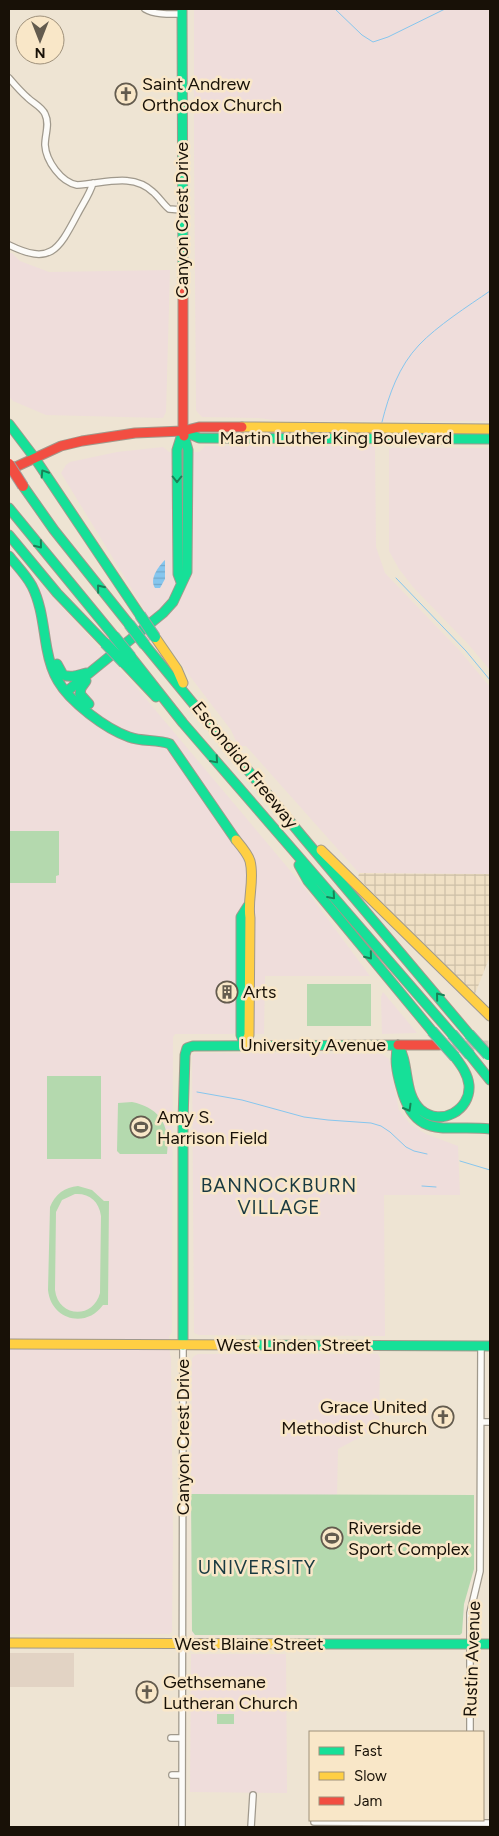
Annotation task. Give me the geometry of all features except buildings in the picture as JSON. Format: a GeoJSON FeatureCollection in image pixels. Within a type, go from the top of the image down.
{"type":"FeatureCollection","features":[{"type":"Feature","properties":{"kind":"main road","name":"Canyon Crest Drive"},"geometry":{"type":"LineString","coordinates":[[66,692],[168,608],[177,595],[181,582],[187,572],[188,450],[183,431],[182,11]]}},
{"type":"Feature","properties":{"kind":"main road"},"geometry":{"type":"LineString","coordinates":[[9,424],[34,457],[177,669],[187,693]]}},
{"type":"Feature","properties":{"kind":"main road","name":"Martin Luther King Boulevard"},"geometry":{"type":"LineString","coordinates":[[9,470],[34,457],[82,440],[135,433],[183,431],[202,427],[490,429]]}},
{"type":"Feature","properties":{"kind":"main road","name":"Martin Luther King Boulevard"},"geometry":{"type":"LineString","coordinates":[[183,431],[199,438],[490,439]]}},
{"type":"Feature","properties":{"kind":"main road","name":"Escondido Freeway"},"geometry":{"type":"LineString","coordinates":[[9,464],[54,530],[145,645],[187,693],[302,836],[489,1056]]}},
{"type":"Feature","properties":{"kind":"main road","name":"Escondido Freeway"},"geometry":{"type":"LineString","coordinates":[[9,508],[114,636],[127,660],[490,1080]]}},
{"type":"Feature","properties":{"kind":"main road"},"geometry":{"type":"LineString","coordinates":[[9,535],[57,593],[105,643],[127,660]]}},
{"type":"Feature","properties":{"kind":"main road"},"geometry":{"type":"LineString","coordinates":[[9,556],[33,588],[38,601],[54,672],[66,692],[76,702],[123,735],[133,739],[166,742],[176,750],[250,860],[252,886],[248,906],[250,918],[249,1036],[245,1045]]}},
{"type":"Feature","properties":{"kind":"main road"},"geometry":{"type":"LineString","coordinates":[[45,637],[63,676],[73,678],[93,671]]}},
{"type":"Feature","properties":{"kind":"main road"},"geometry":{"type":"LineString","coordinates":[[93,671],[82,686],[79,694],[81,698],[100,714],[100,719]]}},
{"type":"Feature","properties":{"kind":"main road"},"geometry":{"type":"LineString","coordinates":[[302,836],[335,862],[490,1016]]}},
{"type":"Feature","properties":{"kind":"main road"},"geometry":{"type":"LineString","coordinates":[[289,846],[308,881],[454,1057],[468,1080],[469,1096],[464,1105],[453,1115],[439,1118],[429,1116],[420,1109],[412,1096],[403,1055],[398,1045]]}},
{"type":"Feature","properties":{"kind":"main road","name":"University Avenue"},"geometry":{"type":"LineString","coordinates":[[187,1048],[193,1046],[245,1045],[439,1045]]}},
{"type":"Feature","properties":{"kind":"main road"},"geometry":{"type":"LineString","coordinates":[[398,1045],[394,1054],[403,1101],[409,1113],[415,1119],[422,1124],[436,1128],[470,1126],[490,1129]]}},
{"type":"Feature","properties":{"kind":"main road","name":"Canyon Crest Drive"},"geometry":{"type":"LineString","coordinates":[[183,1345],[183,1120],[185,1054],[187,1048]]}},
{"type":"Feature","properties":{"kind":"main road","name":"West Linden Street"},"geometry":{"type":"LineString","coordinates":[[9,1344],[486,1346]]}},
{"type":"Feature","properties":{"kind":"main road","name":"West Blaine Street"},"geometry":{"type":"LineString","coordinates":[[9,1643],[490,1644]]}},
{"type":"Feature","properties":{"kind":"street"},"geometry":{"type":"LineString","coordinates":[[145,9],[162,13],[182,11]]}},
{"type":"Feature","properties":{"kind":"street"},"geometry":{"type":"LineString","coordinates":[[9,78],[44,112],[48,124],[46,153],[57,172],[72,184],[122,180],[136,182],[153,192],[169,209],[182,210]]}},
{"type":"Feature","properties":{"kind":"street"},"geometry":{"type":"LineString","coordinates":[[9,246],[31,254],[43,255],[55,250],[71,226],[93,183]]}},
{"type":"Feature","properties":{"kind":"street","name":"Canyon Crest Drive"},"geometry":{"type":"LineString","coordinates":[[182,1827],[183,1345]]}},
{"type":"Feature","properties":{"kind":"street","name":"Rustin Avenue"},"geometry":{"type":"LineString","coordinates":[[470,1731],[471,1606],[480,1571],[481,1422],[486,1346]]}},
{"type":"Feature","properties":{"kind":"street"},"geometry":{"type":"LineString","coordinates":[[481,1422],[490,1422]]}},
{"type":"Feature","properties":{"kind":"street"},"geometry":{"type":"LineString","coordinates":[[171,1738],[182,1738]]}},
{"type":"Feature","properties":{"kind":"street"},"geometry":{"type":"LineString","coordinates":[[172,1775],[182,1775]]}},
{"type":"Feature","properties":{"kind":"street"},"geometry":{"type":"LineString","coordinates":[[251,1827],[253,1795]]}},
{"type":"Feature","properties":{"kind":"street"},"geometry":{"type":"LineString","coordinates":[[314,1822],[490,1823]]}},
{"type":"Feature","properties":{"kind":"shaded area"},"geometry":{"type":"Polygon","coordinates":[[[194,9],[490,9],[490,421],[281,421],[259,418],[202,417],[198,413],[196,410],[194,9]]]}},
{"type":"Feature","properties":{"kind":"shaded area"},"geometry":{"type":"Polygon","coordinates":[[[9,253],[12,253],[20,261],[49,272],[170,270],[166,412],[163,418],[46,415],[13,401],[9,397],[9,253]]]}},
{"type":"Feature","properties":{"kind":"shaded area"},"geometry":{"type":"Polygon","coordinates":[[[205,446],[375,446],[376,547],[385,573],[460,651],[490,687],[490,874],[359,873],[246,746],[241,746],[235,739],[231,730],[141,610],[144,609],[61,473],[70,462],[117,452],[163,447],[169,452],[199,452],[205,446]]]}},
{"type":"Feature","properties":{"kind":"shaded area"},"geometry":{"type":"Polygon","coordinates":[[[389,448],[490,448],[490,670],[468,644],[413,587],[399,569],[389,551],[389,448]]]}},
{"type":"Feature","properties":{"kind":"shaded area"},"geometry":{"type":"Polygon","coordinates":[[[9,546],[28,571],[136,687],[304,887],[370,976],[265,976],[264,1034],[175,1034],[173,1037],[172,1333],[169,1336],[171,1357],[173,1537],[172,1632],[169,1634],[9,1634],[9,546]]]}},
{"type":"Feature","properties":{"kind":"shaded area"},"geometry":{"type":"Polygon","coordinates":[[[359,873],[490,874],[490,956],[475,994],[358,878],[359,873]]]}},
{"type":"Feature","properties":{"kind":"shaded area"},"geometry":{"type":"Polygon","coordinates":[[[383,992],[417,1033],[382,1034],[381,997],[383,992]]]}},
{"type":"Feature","properties":{"kind":"shaded area"},"geometry":{"type":"Polygon","coordinates":[[[195,1053],[382,1054],[389,1059],[399,1110],[410,1124],[426,1134],[458,1146],[460,1195],[384,1195],[385,1336],[199,1335],[194,1333],[192,1056],[195,1053]]]}},
{"type":"Feature","properties":{"kind":"shaded area","name":"Riverside Sport Complex"},"geometry":{"type":"Polygon","coordinates":[[[198,1354],[378,1354],[380,1358],[379,1422],[364,1435],[338,1449],[337,1495],[474,1495],[474,1569],[464,1604],[462,1633],[196,1635],[192,1633],[192,1359],[198,1354]]]}},
{"type":"Feature","properties":{"kind":"shaded area"},"geometry":{"type":"Polygon","coordinates":[[[9,1653],[74,1653],[74,1687],[9,1687],[9,1653]]]}},
{"type":"Feature","properties":{"kind":"shaded area"},"geometry":{"type":"Polygon","coordinates":[[[191,1654],[286,1654],[287,1793],[190,1792],[191,1654]]]}},
{"type":"Feature","properties":{"kind":"green space"},"geometry":{"type":"Polygon","coordinates":[[[9,831],[59,831],[59,875],[56,876],[56,883],[9,883],[9,831]]]}},
{"type":"Feature","properties":{"kind":"green space"},"geometry":{"type":"Polygon","coordinates":[[[307,984],[371,984],[371,1026],[307,1026],[307,984]]]}},
{"type":"Feature","properties":{"kind":"green space"},"geometry":{"type":"Polygon","coordinates":[[[47,1076],[101,1076],[101,1159],[47,1159],[47,1076]]]}},
{"type":"Feature","properties":{"kind":"green space","name":"Amy S. Harrison Field"},"geometry":{"type":"Polygon","coordinates":[[[132,1102],[150,1109],[162,1120],[167,1135],[167,1154],[120,1154],[117,1151],[118,1103],[132,1102]]]}},
{"type":"Feature","properties":{"kind":"green space"},"geometry":{"type":"Polygon","coordinates":[[[78,1186],[92,1190],[104,1201],[109,1201],[108,1305],[103,1305],[88,1317],[79,1319],[70,1318],[55,1308],[48,1290],[50,1207],[58,1195],[78,1186]],[[75,1194],[62,1200],[56,1212],[55,1290],[62,1306],[76,1312],[90,1308],[96,1302],[100,1293],[100,1211],[96,1202],[80,1194],[75,1194]]]}},
{"type":"Feature","properties":{"kind":"green space","name":"Riverside Sport Complex"},"geometry":{"type":"Polygon","coordinates":[[[191,1494],[474,1495],[474,1569],[464,1604],[462,1633],[460,1635],[195,1635],[192,1631],[191,1494]]]}},
{"type":"Feature","properties":{"kind":"green space"},"geometry":{"type":"Polygon","coordinates":[[[217,1714],[234,1714],[234,1724],[217,1724],[217,1714]]]}},
{"type":"Feature","properties":{"kind":"water"},"geometry":{"type":"Polygon","coordinates":[[[165,560],[165,579],[160,588],[155,588],[153,584],[154,577],[165,560]]]}},
{"type":"Feature","properties":{"kind":"waterway"},"geometry":{"type":"LineString","coordinates":[[335,9],[362,35],[373,42],[388,37],[445,9]]}},
{"type":"Feature","properties":{"kind":"waterway"},"geometry":{"type":"LineString","coordinates":[[382,422],[400,371],[412,353],[453,316],[490,291]]}},
{"type":"Feature","properties":{"kind":"waterway"},"geometry":{"type":"LineString","coordinates":[[396,578],[466,651],[490,680]]}},
{"type":"Feature","properties":{"kind":"waterway"},"geometry":{"type":"LineString","coordinates":[[197,1092],[242,1100],[304,1117],[371,1123],[381,1126],[390,1132],[406,1147],[427,1154]]}},
{"type":"Feature","properties":{"kind":"waterway"},"geometry":{"type":"LineString","coordinates":[[460,1161],[490,1170]]}},
{"type":"Feature","properties":{"kind":"waterway"},"geometry":{"type":"LineString","coordinates":[[422,1186],[436,1187]]}},
{"type":"Feature","properties":{"kind":"tunnel"},"geometry":{"type":"LineString","coordinates":[[439,1045],[490,1045]]}},
{"type":"Feature","properties":{"kind":"traffic: fast"},"geometry":{"type":"LineString","coordinates":[[182,9],[183,286]]}},
{"type":"Feature","properties":{"kind":"traffic: fast"},"geometry":{"type":"LineString","coordinates":[[9,424],[34,457],[140,615]]}},
{"type":"Feature","properties":{"kind":"traffic: fast"},"geometry":{"type":"LineString","coordinates":[[181,582],[178,574],[177,450],[183,431]]}},
{"type":"Feature","properties":{"kind":"traffic: fast"},"geometry":{"type":"LineString","coordinates":[[183,431],[199,438],[490,439]]}},
{"type":"Feature","properties":{"kind":"traffic: fast"},"geometry":{"type":"LineString","coordinates":[[66,692],[163,613],[173,602],[187,572],[188,450],[184,436]]}},
{"type":"Feature","properties":{"kind":"traffic: fast"},"geometry":{"type":"LineString","coordinates":[[23,486],[54,530],[129,624]]}},
{"type":"Feature","properties":{"kind":"traffic: fast"},"geometry":{"type":"LineString","coordinates":[[9,508],[114,636]]}},
{"type":"Feature","properties":{"kind":"traffic: fast"},"geometry":{"type":"LineString","coordinates":[[9,535],[57,593],[105,643]]}},
{"type":"Feature","properties":{"kind":"traffic: fast"},"geometry":{"type":"LineString","coordinates":[[9,556],[32,586],[40,609],[52,669],[64,689],[89,714],[110,728],[134,739],[170,744],[236,840]]}},
{"type":"Feature","properties":{"kind":"traffic: fast"},"geometry":{"type":"LineString","coordinates":[[140,615],[155,637]]}},
{"type":"Feature","properties":{"kind":"traffic: fast"},"geometry":{"type":"LineString","coordinates":[[129,624],[145,645]]}},
{"type":"Feature","properties":{"kind":"traffic: fast"},"geometry":{"type":"LineString","coordinates":[[114,636],[131,657]]}},
{"type":"Feature","properties":{"kind":"traffic: fast"},"geometry":{"type":"LineString","coordinates":[[105,643],[124,663]]}},
{"type":"Feature","properties":{"kind":"traffic: fast"},"geometry":{"type":"LineString","coordinates":[[145,645],[302,836],[469,1034]]}},
{"type":"Feature","properties":{"kind":"traffic: fast"},"geometry":{"type":"LineString","coordinates":[[131,657],[183,723],[452,1034]]}},
{"type":"Feature","properties":{"kind":"traffic: fast"},"geometry":{"type":"LineString","coordinates":[[124,663],[156,697]]}},
{"type":"Feature","properties":{"kind":"traffic: fast"},"geometry":{"type":"LineString","coordinates":[[57,664],[63,675],[66,676],[86,673]]}},
{"type":"Feature","properties":{"kind":"traffic: fast"},"geometry":{"type":"LineString","coordinates":[[86,681],[81,688],[80,694],[89,704]]}},
{"type":"Feature","properties":{"kind":"traffic: fast"},"geometry":{"type":"LineString","coordinates":[[299,865],[308,881],[432,1031]]}},
{"type":"Feature","properties":{"kind":"traffic: fast"},"geometry":{"type":"LineString","coordinates":[[245,1045],[241,1035],[241,917],[248,906]]}},
{"type":"Feature","properties":{"kind":"traffic: fast"},"geometry":{"type":"LineString","coordinates":[[432,1031],[455,1057]]}},
{"type":"Feature","properties":{"kind":"traffic: fast"},"geometry":{"type":"LineString","coordinates":[[452,1034],[470,1055]]}},
{"type":"Feature","properties":{"kind":"traffic: fast"},"geometry":{"type":"LineString","coordinates":[[469,1034],[488,1055]]}},
{"type":"Feature","properties":{"kind":"traffic: fast"},"geometry":{"type":"LineString","coordinates":[[183,1345],[183,1121],[185,1055],[187,1048],[193,1046],[398,1045]]}},
{"type":"Feature","properties":{"kind":"traffic: fast"},"geometry":{"type":"LineString","coordinates":[[398,1045],[402,1053],[409,1087],[415,1103],[421,1110],[437,1117],[446,1116],[460,1108],[468,1094],[469,1085],[467,1077],[455,1057]]}},
{"type":"Feature","properties":{"kind":"traffic: fast"},"geometry":{"type":"LineString","coordinates":[[398,1045],[396,1061],[398,1076],[407,1104],[415,1116],[424,1123],[434,1127],[490,1129]]}},
{"type":"Feature","properties":{"kind":"traffic: fast"},"geometry":{"type":"LineString","coordinates":[[470,1055],[490,1080]]}},
{"type":"Feature","properties":{"kind":"traffic: fast"},"geometry":{"type":"LineString","coordinates":[[255,1345],[490,1346]]}},
{"type":"Feature","properties":{"kind":"traffic: fast"},"geometry":{"type":"LineString","coordinates":[[302,1644],[490,1644]]}},
{"type":"Feature","properties":{"kind":"traffic: slow"},"geometry":{"type":"LineString","coordinates":[[242,427],[490,429]]}},
{"type":"Feature","properties":{"kind":"traffic: slow"},"geometry":{"type":"LineString","coordinates":[[155,637],[177,669],[183,683]]}},
{"type":"Feature","properties":{"kind":"traffic: slow"},"geometry":{"type":"LineString","coordinates":[[236,840],[249,858],[252,875],[249,904],[249,1035],[245,1045]]}},
{"type":"Feature","properties":{"kind":"traffic: slow"},"geometry":{"type":"LineString","coordinates":[[321,850],[490,1016]]}},
{"type":"Feature","properties":{"kind":"traffic: slow"},"geometry":{"type":"LineString","coordinates":[[9,1344],[255,1345]]}},
{"type":"Feature","properties":{"kind":"traffic: slow"},"geometry":{"type":"LineString","coordinates":[[9,1643],[302,1644]]}},
{"type":"Feature","properties":{"kind":"traffic: jam"},"geometry":{"type":"LineString","coordinates":[[183,286],[184,436]]}},
{"type":"Feature","properties":{"kind":"traffic: jam"},"geometry":{"type":"LineString","coordinates":[[9,470],[61,446],[82,441],[135,433],[183,431],[199,427],[242,427]]}},
{"type":"Feature","properties":{"kind":"traffic: jam"},"geometry":{"type":"LineString","coordinates":[[9,464],[23,486]]}},
{"type":"Feature","properties":{"kind":"traffic: jam"},"geometry":{"type":"LineString","coordinates":[[398,1045],[439,1045]]}},
{"type":"Feature","properties":{"kind":"place","name":"Saint Andrew Orthodox Church"},"geometry":{"type":"Point","coordinates":[126,94]}},
{"type":"Feature","properties":{"kind":"place","name":"Arts"},"geometry":{"type":"Point","coordinates":[227,992]}},
{"type":"Feature","properties":{"kind":"place","name":"Amy S. Harrison Field"},"geometry":{"type":"Point","coordinates":[141,1127]}},
{"type":"Feature","properties":{"kind":"place","name":"Grace United Methodist Church"},"geometry":{"type":"Point","coordinates":[443,1417]}},
{"type":"Feature","properties":{"kind":"place","name":"Riverside Sport Complex"},"geometry":{"type":"Point","coordinates":[332,1538]}},
{"type":"Feature","properties":{"kind":"place","name":"Gethsemane Lutheran Church"},"geometry":{"type":"Point","coordinates":[147,1692]}},
{"type":"Feature","properties":{"kind":"district","name":"BANNOCKBURN VILLAGE"},"geometry":{"type":"Point","coordinates":[279,1196]}},
{"type":"Feature","properties":{"kind":"district","name":"UNIVERSITY"},"geometry":{"type":"Point","coordinates":[257,1567]}}]}
